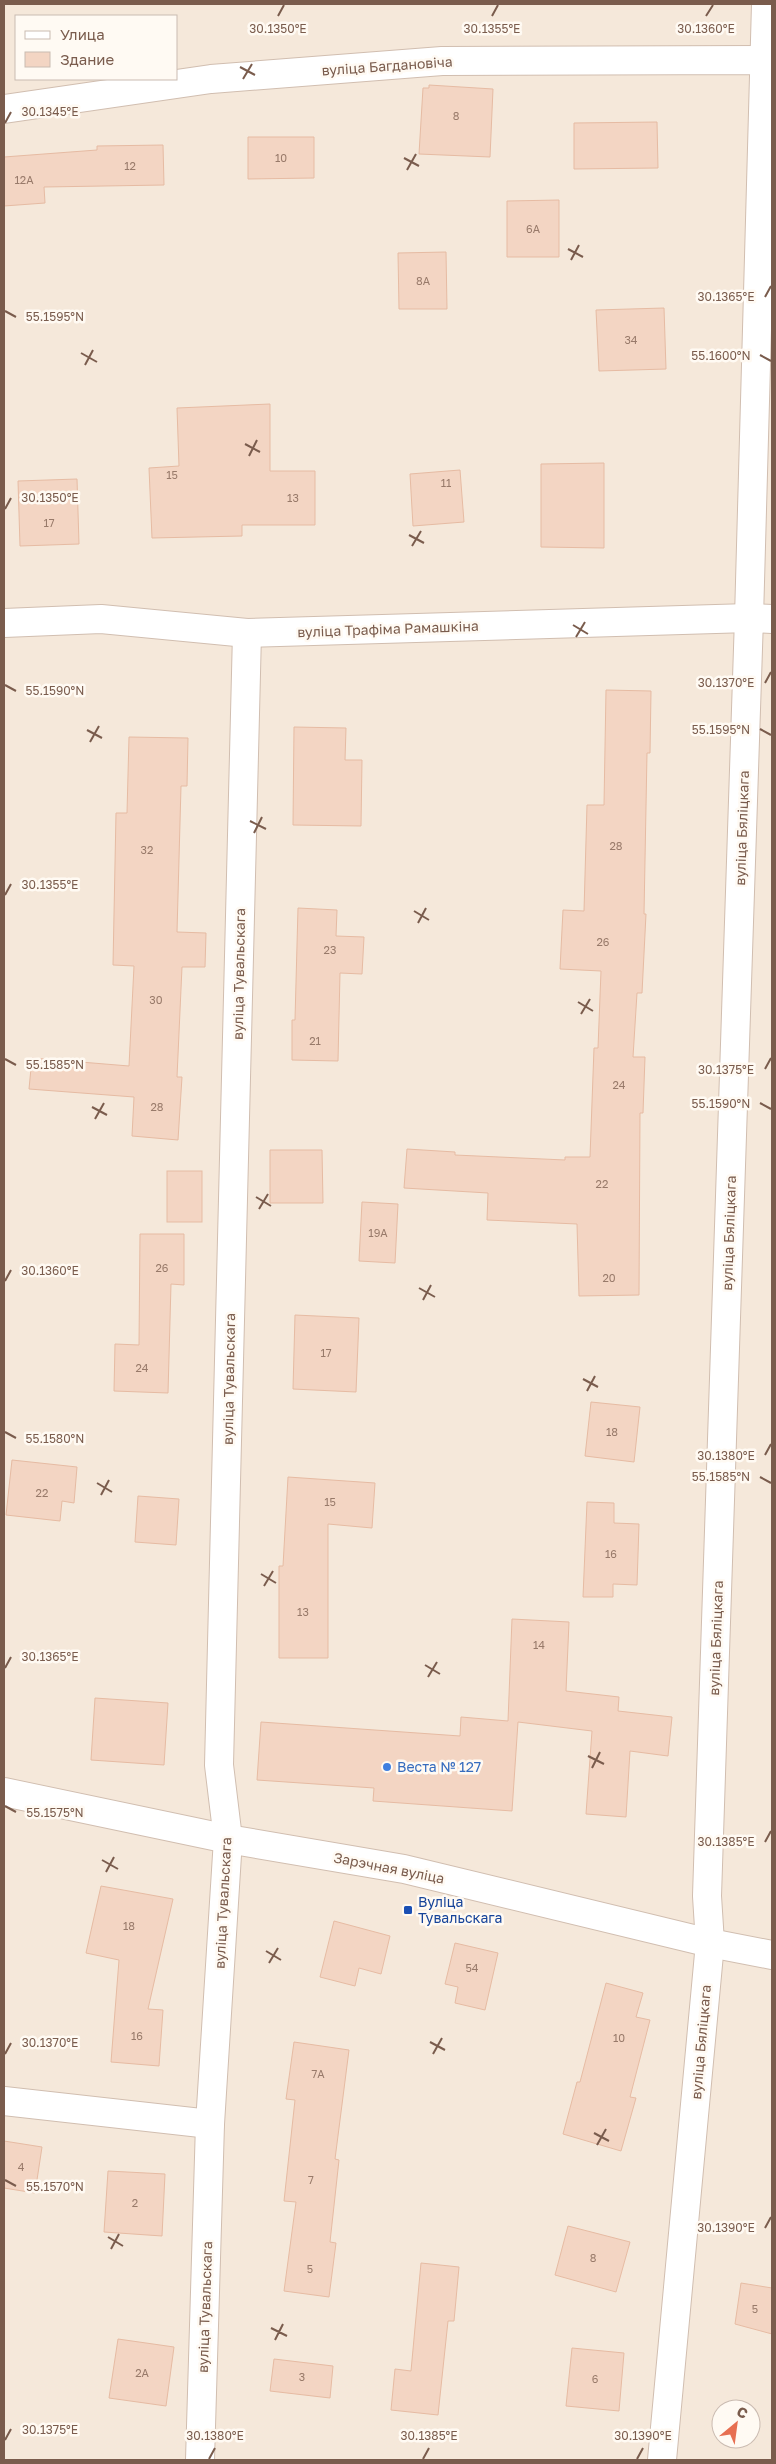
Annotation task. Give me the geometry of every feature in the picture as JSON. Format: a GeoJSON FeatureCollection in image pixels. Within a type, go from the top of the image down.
{"type":"FeatureCollection","features":[{"type":"Feature","properties":{"kind":"street","name":"вуліца Бяліцкага"},"geometry":{"type":"LineString","coordinates":[[662,2460],[710,1943],[707,1896],[761,618],[769,61],[766,4]]}},
{"type":"Feature","properties":{"kind":"street","name":"вуліца Багдановіча"},"geometry":{"type":"LineString","coordinates":[[4,109],[211,79],[442,61],[769,61]]}},
{"type":"Feature","properties":{"kind":"street","name":"вуліца Трафіма Рамашкіна"},"geometry":{"type":"LineString","coordinates":[[4,623],[101,619],[247,633],[761,618]]}},
{"type":"Feature","properties":{"kind":"street","name":"вуліца Тувальскага"},"geometry":{"type":"LineString","coordinates":[[200,2460],[210,2124],[228,1839],[219,1765],[247,633]]}},
{"type":"Feature","properties":{"kind":"street","name":"Зарэчная вуліца"},"geometry":{"type":"LineString","coordinates":[[4,1792],[228,1839],[404,1869],[710,1943],[772,1955]]}},
{"type":"Feature","properties":{"kind":"street"},"geometry":{"type":"LineString","coordinates":[[4,2101],[210,2124]]}},
{"type":"Feature","properties":{"kind":"shaded area"},"geometry":{"type":"Polygon","coordinates":[[[4,4],[772,4],[772,2460],[4,2460],[4,4]]]}},
{"type":"Feature","properties":{"kind":"building"},"geometry":{"type":"Polygon","coordinates":[[[429,85],[493,89],[490,157],[419,154],[423,88],[429,88],[429,85]]]}},
{"type":"Feature","properties":{"kind":"building"},"geometry":{"type":"Polygon","coordinates":[[[657,122],[658,168],[574,169],[574,123],[657,122]]]}},
{"type":"Feature","properties":{"kind":"building"},"geometry":{"type":"Polygon","coordinates":[[[248,137],[314,137],[314,178],[248,179],[248,137]]]}},
{"type":"Feature","properties":{"kind":"building"},"geometry":{"type":"Polygon","coordinates":[[[163,145],[164,185],[44,187],[45,203],[4,206],[4,157],[97,150],[97,146],[163,145]]]}},
{"type":"Feature","properties":{"kind":"building"},"geometry":{"type":"Polygon","coordinates":[[[559,200],[559,257],[507,257],[507,201],[559,200]]]}},
{"type":"Feature","properties":{"kind":"building"},"geometry":{"type":"Polygon","coordinates":[[[446,252],[447,309],[399,309],[398,253],[446,252]]]}},
{"type":"Feature","properties":{"kind":"building"},"geometry":{"type":"Polygon","coordinates":[[[664,308],[666,369],[599,371],[596,310],[664,308]]]}},
{"type":"Feature","properties":{"kind":"building"},"geometry":{"type":"Polygon","coordinates":[[[270,404],[270,471],[315,471],[315,525],[242,525],[242,536],[152,538],[149,468],[179,466],[177,408],[270,404]]]}},
{"type":"Feature","properties":{"kind":"building"},"geometry":{"type":"Polygon","coordinates":[[[604,463],[604,548],[541,547],[541,464],[604,463]]]}},
{"type":"Feature","properties":{"kind":"building"},"geometry":{"type":"Polygon","coordinates":[[[460,470],[464,522],[413,526],[410,474],[460,470]]]}},
{"type":"Feature","properties":{"kind":"building"},"geometry":{"type":"Polygon","coordinates":[[[77,479],[79,544],[20,546],[18,481],[77,479]]]}},
{"type":"Feature","properties":{"kind":"building"},"geometry":{"type":"Polygon","coordinates":[[[606,690],[651,691],[650,753],[647,753],[644,914],[646,914],[642,993],[637,993],[633,1057],[645,1057],[643,1113],[640,1113],[639,1295],[579,1296],[577,1224],[487,1220],[488,1193],[404,1188],[407,1149],[455,1152],[455,1155],[565,1160],[565,1157],[590,1157],[594,1048],[598,1048],[601,971],[560,969],[563,910],[584,911],[587,805],[604,805],[606,690]]]}},
{"type":"Feature","properties":{"kind":"building"},"geometry":{"type":"Polygon","coordinates":[[[294,727],[346,728],[345,760],[362,760],[361,826],[293,825],[294,727]]]}},
{"type":"Feature","properties":{"kind":"building"},"geometry":{"type":"Polygon","coordinates":[[[129,737],[188,738],[187,786],[181,786],[177,932],[206,933],[205,967],[182,967],[177,1077],[182,1077],[178,1140],[132,1136],[134,1097],[29,1089],[32,1058],[129,1066],[134,966],[113,965],[116,813],[127,813],[129,737]]]}},
{"type":"Feature","properties":{"kind":"building"},"geometry":{"type":"Polygon","coordinates":[[[298,908],[337,910],[336,936],[364,937],[362,974],[340,973],[338,1061],[292,1060],[292,1020],[295,1020],[298,908]]]}},
{"type":"Feature","properties":{"kind":"building"},"geometry":{"type":"Polygon","coordinates":[[[270,1150],[322,1150],[323,1203],[270,1203],[270,1150]]]}},
{"type":"Feature","properties":{"kind":"building"},"geometry":{"type":"Polygon","coordinates":[[[167,1171],[202,1171],[202,1222],[167,1222],[167,1171]]]}},
{"type":"Feature","properties":{"kind":"building"},"geometry":{"type":"Polygon","coordinates":[[[362,1202],[398,1204],[395,1263],[359,1261],[362,1202]]]}},
{"type":"Feature","properties":{"kind":"building"},"geometry":{"type":"Polygon","coordinates":[[[140,1234],[184,1234],[184,1285],[171,1284],[168,1393],[114,1391],[115,1344],[139,1345],[140,1234]]]}},
{"type":"Feature","properties":{"kind":"building"},"geometry":{"type":"Polygon","coordinates":[[[295,1315],[359,1318],[356,1392],[293,1389],[295,1315]]]}},
{"type":"Feature","properties":{"kind":"building"},"geometry":{"type":"Polygon","coordinates":[[[591,1402],[640,1407],[634,1462],[585,1456],[591,1402]]]}},
{"type":"Feature","properties":{"kind":"building"},"geometry":{"type":"Polygon","coordinates":[[[12,1460],[77,1467],[74,1503],[62,1501],[60,1521],[6,1515],[12,1460]]]}},
{"type":"Feature","properties":{"kind":"building"},"geometry":{"type":"Polygon","coordinates":[[[288,1477],[375,1483],[372,1528],[328,1524],[328,1658],[279,1658],[279,1566],[283,1566],[288,1477]]]}},
{"type":"Feature","properties":{"kind":"building"},"geometry":{"type":"Polygon","coordinates":[[[138,1496],[179,1499],[176,1545],[135,1542],[138,1496]]]}},
{"type":"Feature","properties":{"kind":"building"},"geometry":{"type":"Polygon","coordinates":[[[587,1502],[614,1503],[614,1523],[639,1524],[637,1585],[613,1584],[613,1597],[583,1597],[587,1502]]]}},
{"type":"Feature","properties":{"kind":"building"},"geometry":{"type":"Polygon","coordinates":[[[512,1619],[569,1622],[566,1691],[619,1697],[618,1711],[672,1717],[668,1756],[630,1751],[626,1817],[586,1814],[592,1731],[518,1722],[512,1811],[373,1801],[374,1788],[257,1780],[261,1722],[460,1736],[461,1717],[508,1721],[512,1619]]]}},
{"type":"Feature","properties":{"kind":"building"},"geometry":{"type":"Polygon","coordinates":[[[95,1698],[168,1703],[164,1765],[91,1760],[95,1698]]]}},
{"type":"Feature","properties":{"kind":"building"},"geometry":{"type":"Polygon","coordinates":[[[101,1886],[173,1899],[148,2009],[163,2010],[159,2066],[111,2062],[119,1960],[86,1953],[101,1886]]]}},
{"type":"Feature","properties":{"kind":"building"},"geometry":{"type":"Polygon","coordinates":[[[334,1921],[390,1936],[381,1974],[359,1968],[355,1986],[320,1977],[334,1921]]]}},
{"type":"Feature","properties":{"kind":"building"},"geometry":{"type":"Polygon","coordinates":[[[455,1943],[498,1953],[485,2010],[455,2003],[458,1987],[445,1984],[455,1943]]]}},
{"type":"Feature","properties":{"kind":"building"},"geometry":{"type":"Polygon","coordinates":[[[606,1983],[643,1993],[636,2017],[650,2020],[630,2097],[636,2098],[621,2151],[563,2134],[577,2082],[580,2082],[606,1983]]]}},
{"type":"Feature","properties":{"kind":"building"},"geometry":{"type":"Polygon","coordinates":[[[294,2042],[349,2050],[335,2159],[339,2160],[330,2242],[336,2243],[329,2297],[284,2291],[296,2202],[284,2201],[295,2100],[286,2099],[294,2042]]]}},
{"type":"Feature","properties":{"kind":"building"},"geometry":{"type":"Polygon","coordinates":[[[4,2141],[42,2147],[35,2193],[4,2188],[4,2141]]]}},
{"type":"Feature","properties":{"kind":"building"},"geometry":{"type":"Polygon","coordinates":[[[108,2171],[165,2174],[162,2236],[104,2232],[108,2171]]]}},
{"type":"Feature","properties":{"kind":"building"},"geometry":{"type":"Polygon","coordinates":[[[568,2226],[630,2242],[616,2292],[555,2275],[568,2226]]]}},
{"type":"Feature","properties":{"kind":"building"},"geometry":{"type":"Polygon","coordinates":[[[421,2263],[459,2267],[454,2321],[448,2321],[438,2415],[391,2410],[395,2369],[411,2371],[421,2263]]]}},
{"type":"Feature","properties":{"kind":"building"},"geometry":{"type":"Polygon","coordinates":[[[741,2283],[772,2288],[772,2334],[735,2324],[741,2283]]]}},
{"type":"Feature","properties":{"kind":"building"},"geometry":{"type":"Polygon","coordinates":[[[118,2339],[174,2347],[166,2406],[109,2398],[118,2339]]]}},
{"type":"Feature","properties":{"kind":"building"},"geometry":{"type":"Polygon","coordinates":[[[572,2348],[624,2353],[619,2411],[566,2406],[572,2348]]]}},
{"type":"Feature","properties":{"kind":"building"},"geometry":{"type":"Polygon","coordinates":[[[274,2359],[333,2366],[330,2398],[270,2391],[274,2359]]]}},
{"type":"Feature","properties":{"kind":"place","name":"Веста № 127"},"geometry":{"type":"Point","coordinates":[387,1767]}},
{"type":"Feature","properties":{"kind":"place","name":"Вуліца Тувальскага"},"geometry":{"type":"Point","coordinates":[408,1910]}}]}
